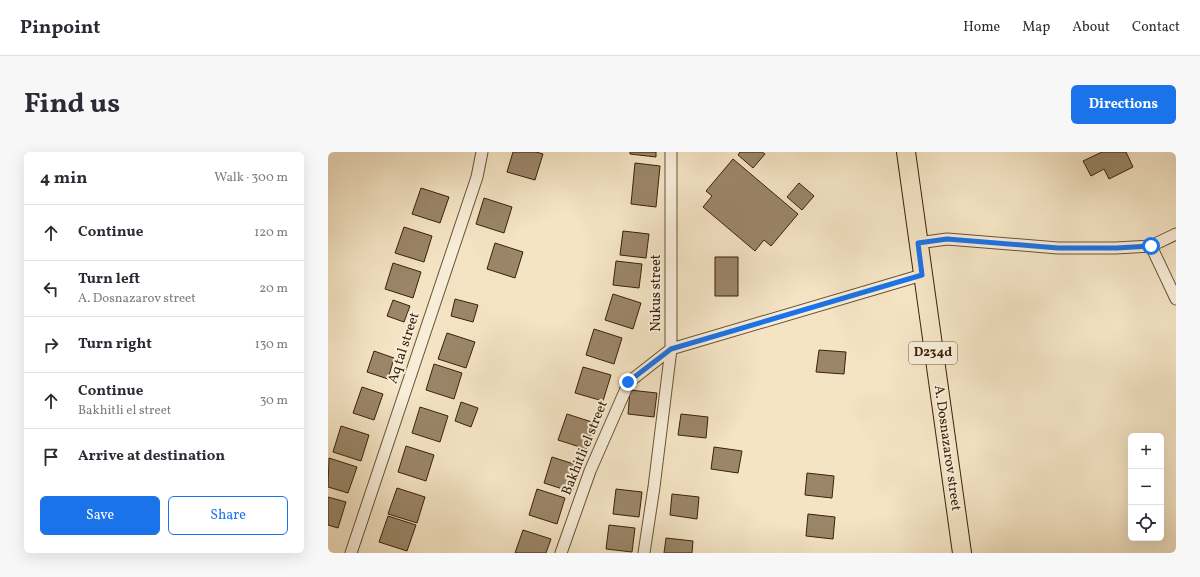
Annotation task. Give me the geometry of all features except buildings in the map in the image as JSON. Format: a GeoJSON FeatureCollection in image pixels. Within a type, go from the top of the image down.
{"type":"FeatureCollection","features":[{"type":"Feature","properties":{"kind":"main road","name":"A. Dosnazarov street"},"geometry":{"type":"LineString","coordinates":[[906,152],[962,553]]}},
{"type":"Feature","properties":{"kind":"street","name":"Aq tal street"},"geometry":{"type":"LineString","coordinates":[[351,553],[477,177],[482,152]]}},
{"type":"Feature","properties":{"kind":"street","name":"Nukus street"},"geometry":{"type":"LineString","coordinates":[[644,553],[654,487],[671,349],[671,152]]}},
{"type":"Feature","properties":{"kind":"street"},"geometry":{"type":"LineString","coordinates":[[918,243],[947,239],[1058,248],[1116,248],[1151,246],[1176,234]]}},
{"type":"Feature","properties":{"kind":"street"},"geometry":{"type":"LineString","coordinates":[[1151,246],[1176,299]]}},
{"type":"Feature","properties":{"kind":"street"},"geometry":{"type":"LineString","coordinates":[[671,349],[922,275]]}},
{"type":"Feature","properties":{"kind":"street","name":"Bakhitli el street"},"geometry":{"type":"LineString","coordinates":[[561,553],[590,471],[628,382],[671,349]]}},
{"type":"Feature","properties":{"kind":"route"},"geometry":{"type":"LineString","coordinates":[[628,382],[671,349],[922,275],[918,243],[947,239],[1058,248],[1116,248],[1151,246]]}}]}
